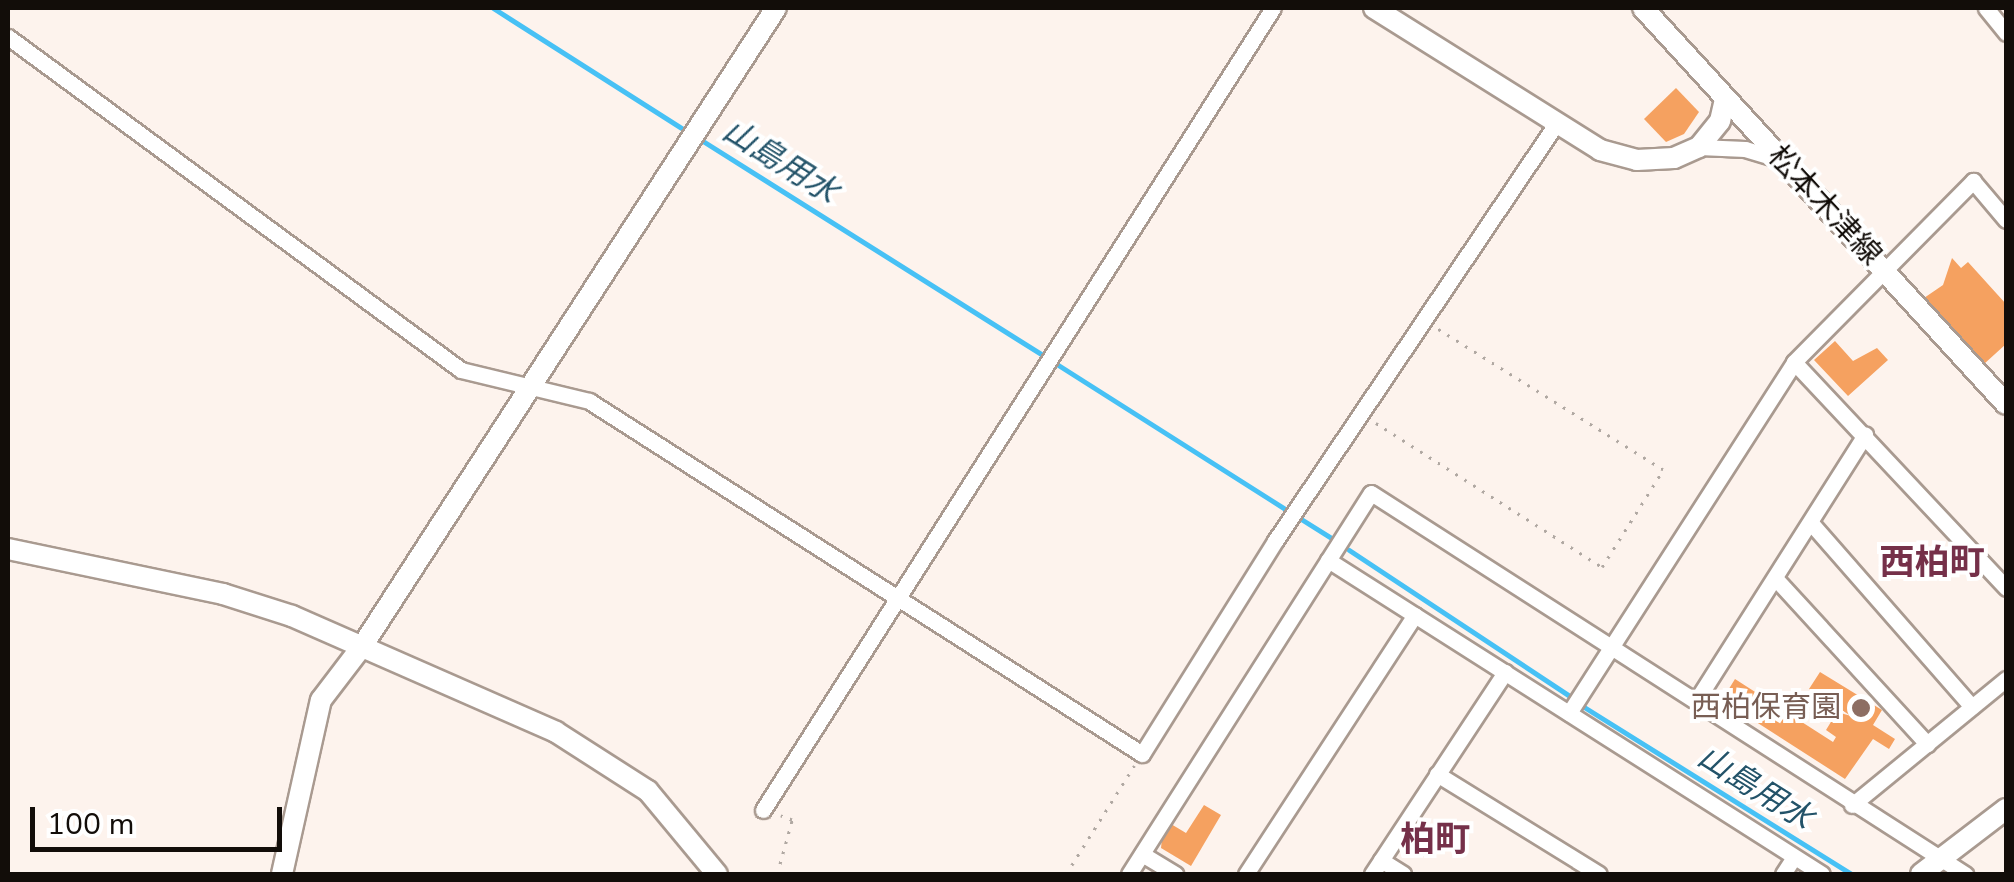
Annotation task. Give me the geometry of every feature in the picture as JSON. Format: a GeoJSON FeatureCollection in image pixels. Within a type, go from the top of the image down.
{"type":"FeatureCollection","features":[{"type":"Feature","properties":{"kind":"street"},"geometry":{"type":"LineString","coordinates":[[282,874],[321,700],[364,645],[776,8]]}},
{"type":"Feature","properties":{"kind":"street"},"geometry":{"type":"LineString","coordinates":[[763,810],[1273,8]]}},
{"type":"Feature","properties":{"kind":"street"},"geometry":{"type":"LineString","coordinates":[[1374,8],[1600,150],[1638,160],[1674,158],[1699,147],[1746,149],[1781,160]]}},
{"type":"Feature","properties":{"kind":"street","name":"松本木津線"},"geometry":{"type":"LineString","coordinates":[[1643,8],[2006,404]]}},
{"type":"Feature","properties":{"kind":"street"},"geometry":{"type":"LineString","coordinates":[[1986,8],[2006,34]]}},
{"type":"Feature","properties":{"kind":"street"},"geometry":{"type":"LineString","coordinates":[[8,37],[460,370],[589,401],[1142,754],[1361,414],[1556,124]]}},
{"type":"Feature","properties":{"kind":"street"},"geometry":{"type":"LineString","coordinates":[[1699,147],[1720,121],[1725,99]]}},
{"type":"Feature","properties":{"kind":"street"},"geometry":{"type":"LineString","coordinates":[[1570,713],[1794,362],[1881,268],[1973,181],[2006,220]]}},
{"type":"Feature","properties":{"kind":"street"},"geometry":{"type":"LineString","coordinates":[[1794,362],[2006,588]]}},
{"type":"Feature","properties":{"kind":"street"},"geometry":{"type":"LineString","coordinates":[[1698,698],[1865,435]]}},
{"type":"Feature","properties":{"kind":"street"},"geometry":{"type":"LineString","coordinates":[[1129,874],[1371,492],[1698,698],[1852,805],[1966,874]]}},
{"type":"Feature","properties":{"kind":"street"},"geometry":{"type":"LineString","coordinates":[[1811,523],[1972,707]]}},
{"type":"Feature","properties":{"kind":"street"},"geometry":{"type":"LineString","coordinates":[[8,549],[223,594],[364,645],[590,749],[674,816],[717,874]]}},
{"type":"Feature","properties":{"kind":"street"},"geometry":{"type":"LineString","coordinates":[[1328,560],[1822,874]]}},
{"type":"Feature","properties":{"kind":"street"},"geometry":{"type":"LineString","coordinates":[[1776,579],[1926,744]]}},
{"type":"Feature","properties":{"kind":"street"},"geometry":{"type":"LineString","coordinates":[[1246,874],[1415,615]]}},
{"type":"Feature","properties":{"kind":"street"},"geometry":{"type":"LineString","coordinates":[[1403,874],[1377,867],[1505,672]]}},
{"type":"Feature","properties":{"kind":"street"},"geometry":{"type":"LineString","coordinates":[[1852,805],[2006,679]]}},
{"type":"Feature","properties":{"kind":"street"},"geometry":{"type":"LineString","coordinates":[[1437,774],[1599,874]]}},
{"type":"Feature","properties":{"kind":"street"},"geometry":{"type":"LineString","coordinates":[[1921,874],[2006,809]]}},
{"type":"Feature","properties":{"kind":"street"},"geometry":{"type":"LineString","coordinates":[[1142,854],[1175,874]]}},
{"type":"Feature","properties":{"kind":"street"},"geometry":{"type":"LineString","coordinates":[[1783,874],[1794,857]]}},
{"type":"Feature","properties":{"kind":"path"},"geometry":{"type":"LineString","coordinates":[[1361,414],[1602,566],[1662,470],[1424,320]]}},
{"type":"Feature","properties":{"kind":"path"},"geometry":{"type":"LineString","coordinates":[[1066,874],[1142,754]]}},
{"type":"Feature","properties":{"kind":"path"},"geometry":{"type":"LineString","coordinates":[[763,810],[792,820],[777,874]]}},
{"type":"Feature","properties":{"kind":"building"},"geometry":{"type":"Polygon","coordinates":[[[1676,88],[1699,112],[1684,134],[1666,142],[1644,119],[1676,88]]]}},
{"type":"Feature","properties":{"kind":"building"},"geometry":{"type":"Polygon","coordinates":[[[1952,258],[1961,268],[1968,262],[2006,304],[2006,344],[1973,374],[1963,374],[1905,311],[1943,285],[1952,258]]]}},
{"type":"Feature","properties":{"kind":"building"},"geometry":{"type":"Polygon","coordinates":[[[1835,341],[1853,361],[1877,348],[1888,360],[1848,396],[1814,360],[1835,341]]]}},
{"type":"Feature","properties":{"kind":"building"},"geometry":{"type":"Polygon","coordinates":[[[1820,672],[1882,710],[1873,725],[1895,739],[1889,749],[1873,739],[1845,779],[1722,700],[1735,679],[1833,742],[1836,737],[1826,730],[1837,712],[1851,716],[1809,689],[1820,672]]]}},
{"type":"Feature","properties":{"kind":"building"},"geometry":{"type":"Polygon","coordinates":[[[1204,805],[1221,815],[1191,866],[1161,848],[1162,838],[1171,824],[1186,833],[1204,805]]]}},
{"type":"Feature","properties":{"kind":"waterway","name":"山島用水"},"geometry":{"type":"LineString","coordinates":[[493,8],[688,132]]}},
{"type":"Feature","properties":{"kind":"waterway","name":"山島用水"},"geometry":{"type":"LineString","coordinates":[[698,138],[1043,355]]}},
{"type":"Feature","properties":{"kind":"waterway","name":"山島用水"},"geometry":{"type":"LineString","coordinates":[[1055,363],[1288,511]]}},
{"type":"Feature","properties":{"kind":"waterway","name":"山島用水"},"geometry":{"type":"LineString","coordinates":[[1301,519],[1331,538]]}},
{"type":"Feature","properties":{"kind":"waterway","name":"山島用水"},"geometry":{"type":"LineString","coordinates":[[1349,550],[1568,695]]}},
{"type":"Feature","properties":{"kind":"waterway","name":"山島用水"},"geometry":{"type":"LineString","coordinates":[[1584,707],[1851,874]]}},
{"type":"Feature","properties":{"kind":"place","name":"西柏保育園"},"geometry":{"type":"Point","coordinates":[1861,708]}},
{"type":"Feature","properties":{"kind":"district","name":"西柏町"},"geometry":{"type":"Point","coordinates":[1932,563]}},
{"type":"Feature","properties":{"kind":"district","name":"柏町"},"geometry":{"type":"Point","coordinates":[1435,840]}}]}
